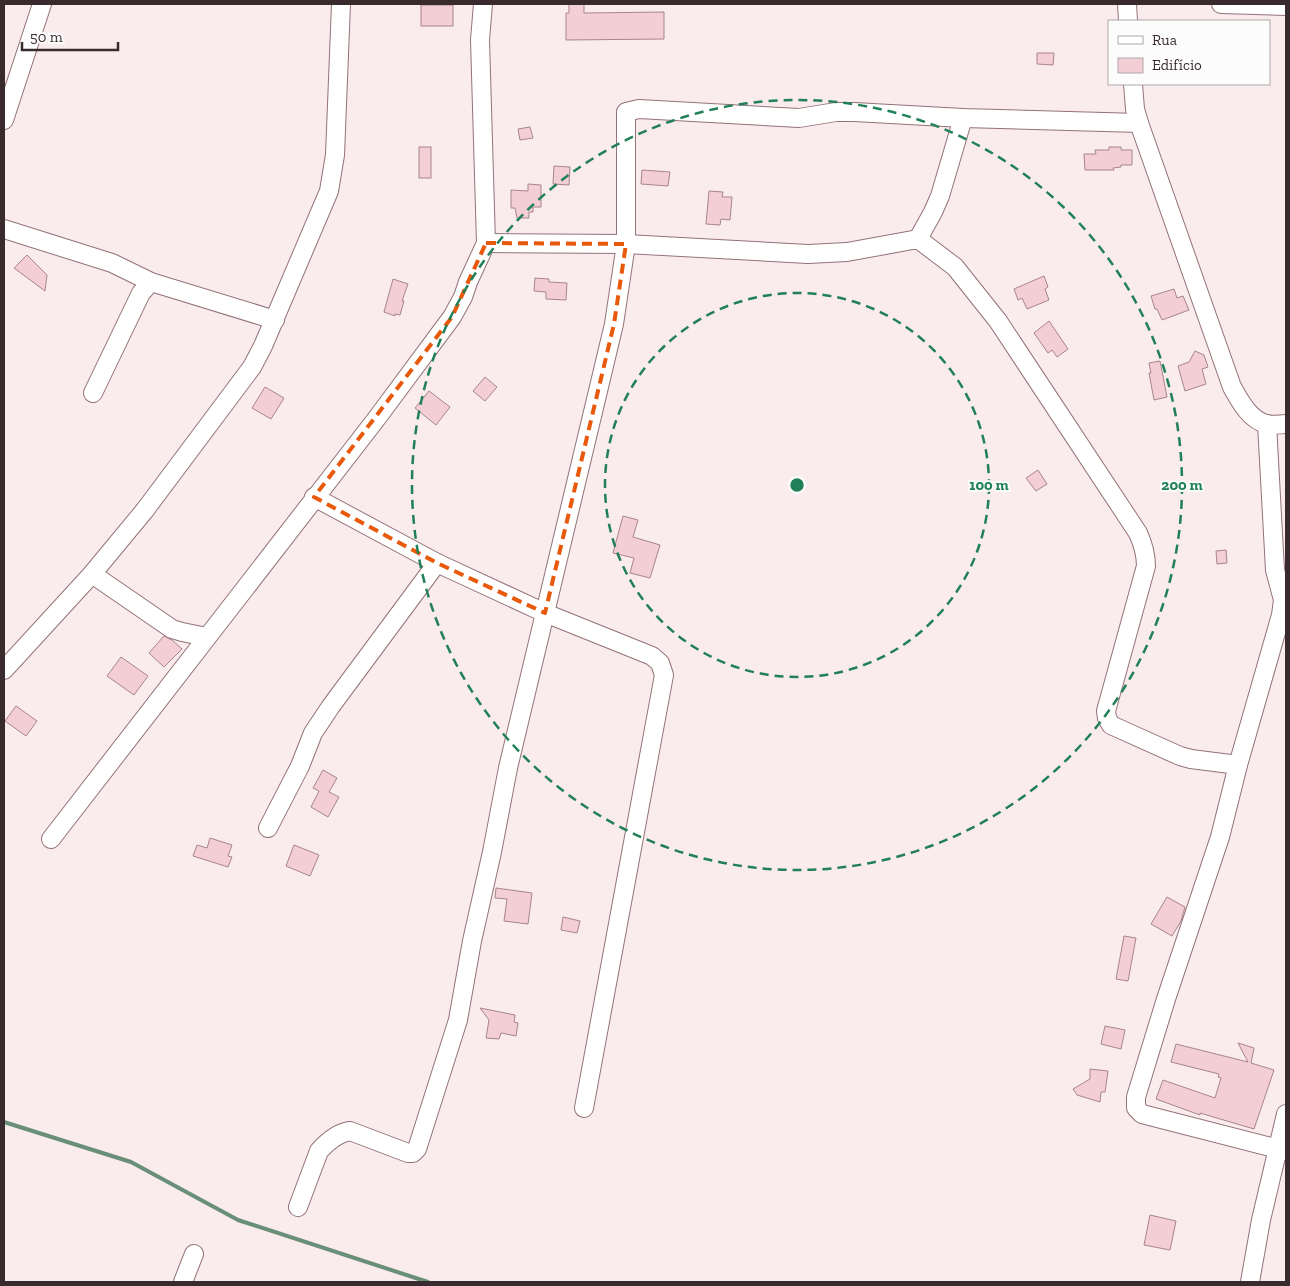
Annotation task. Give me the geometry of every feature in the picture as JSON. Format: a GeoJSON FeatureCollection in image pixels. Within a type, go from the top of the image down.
{"type":"FeatureCollection","features":[{"type":"Feature","properties":{"kind":"street"},"geometry":{"type":"LineString","coordinates":[[4,120],[42,4]]}},
{"type":"Feature","properties":{"kind":"street"},"geometry":{"type":"LineString","coordinates":[[4,670],[92,574],[145,510],[252,367],[275,320],[329,191],[333,173],[342,4]]}},
{"type":"Feature","properties":{"kind":"street"},"geometry":{"type":"LineString","coordinates":[[51,839],[377,418],[452,317],[463,297],[486,243],[480,40],[483,4]]}},
{"type":"Feature","properties":{"kind":"street"},"geometry":{"type":"LineString","coordinates":[[1127,4],[1128,20]]}},
{"type":"Feature","properties":{"kind":"street"},"geometry":{"type":"LineString","coordinates":[[1221,4],[1286,6]]}},
{"type":"Feature","properties":{"kind":"street"},"geometry":{"type":"LineString","coordinates":[[1133,85],[1135,109],[1139,123],[1232,387],[1242,405],[1250,414],[1267,424],[1286,424]]}},
{"type":"Feature","properties":{"kind":"street"},"geometry":{"type":"LineString","coordinates":[[298,1207],[315,1157],[324,1145],[343,1132],[350,1131],[408,1153],[413,1153],[417,1149],[458,1020],[472,941],[508,768],[614,324],[626,244],[626,112],[639,109],[799,118],[836,112],[854,112],[963,118],[1139,123]]}},
{"type":"Feature","properties":{"kind":"street"},"geometry":{"type":"LineString","coordinates":[[918,239],[940,196],[963,118]]}},
{"type":"Feature","properties":{"kind":"street"},"geometry":{"type":"LineString","coordinates":[[4,228],[112,263],[151,282],[275,320]]}},
{"type":"Feature","properties":{"kind":"street"},"geometry":{"type":"LineString","coordinates":[[486,243],[626,244],[830,254],[918,239],[955,267],[998,322],[1138,533],[1142,543],[1146,554],[1146,566],[1106,711],[1111,725],[1180,756],[1238,765]]}},
{"type":"Feature","properties":{"kind":"street"},"geometry":{"type":"LineString","coordinates":[[93,393],[141,293],[151,282]]}},
{"type":"Feature","properties":{"kind":"street"},"geometry":{"type":"LineString","coordinates":[[1267,424],[1275,570],[1283,600],[1281,616],[1238,765],[1220,838],[1166,999],[1136,1097],[1136,1108],[1142,1114],[1282,1150]]}},
{"type":"Feature","properties":{"kind":"street"},"geometry":{"type":"LineString","coordinates":[[314,497],[437,563],[545,613],[652,656],[660,663],[664,675],[584,1108]]}},
{"type":"Feature","properties":{"kind":"street"},"geometry":{"type":"LineString","coordinates":[[268,828],[300,766],[313,733],[437,563]]}},
{"type":"Feature","properties":{"kind":"street"},"geometry":{"type":"LineString","coordinates":[[92,574],[172,629],[208,637]]}},
{"type":"Feature","properties":{"kind":"street"},"geometry":{"type":"LineString","coordinates":[[1250,1282],[1261,1220],[1282,1150],[1286,1114]]}},
{"type":"Feature","properties":{"kind":"street"},"geometry":{"type":"LineString","coordinates":[[183,1282],[194,1254]]}},
{"type":"Feature","properties":{"kind":"highlighted area"},"geometry":{"type":"Polygon","coordinates":[[[486,243],[626,244],[614,324],[545,613],[437,563],[314,497],[452,317],[486,243]]]}},
{"type":"Feature","properties":{"kind":"building"},"geometry":{"type":"Polygon","coordinates":[[[569,4],[584,4],[584,13],[664,12],[664,39],[566,40],[566,13],[569,13],[569,4]]]}},
{"type":"Feature","properties":{"kind":"building"},"geometry":{"type":"Polygon","coordinates":[[[421,5],[453,5],[453,26],[421,26],[421,5]]]}},
{"type":"Feature","properties":{"kind":"building"},"geometry":{"type":"Polygon","coordinates":[[[1037,53],[1054,53],[1053,65],[1037,64],[1037,53]]]}},
{"type":"Feature","properties":{"kind":"building"},"geometry":{"type":"Polygon","coordinates":[[[530,127],[533,138],[520,140],[518,129],[530,127]]]}},
{"type":"Feature","properties":{"kind":"building"},"geometry":{"type":"Polygon","coordinates":[[[419,147],[431,147],[431,178],[419,178],[419,147]]]}},
{"type":"Feature","properties":{"kind":"building"},"geometry":{"type":"Polygon","coordinates":[[[1109,147],[1121,147],[1121,150],[1132,150],[1132,165],[1121,165],[1121,167],[1113,168],[1114,170],[1085,170],[1084,154],[1096,154],[1095,150],[1109,150],[1109,147]]]}},
{"type":"Feature","properties":{"kind":"building"},"geometry":{"type":"Polygon","coordinates":[[[554,166],[570,167],[569,185],[553,184],[554,166]]]}},
{"type":"Feature","properties":{"kind":"building"},"geometry":{"type":"Polygon","coordinates":[[[642,170],[670,172],[668,186],[641,184],[642,170]]]}},
{"type":"Feature","properties":{"kind":"building"},"geometry":{"type":"Polygon","coordinates":[[[528,184],[541,185],[541,207],[533,207],[533,212],[529,212],[529,218],[517,218],[515,208],[511,208],[511,190],[528,191],[528,184]]]}},
{"type":"Feature","properties":{"kind":"building"},"geometry":{"type":"Polygon","coordinates":[[[709,191],[723,192],[722,197],[732,197],[730,220],[721,219],[720,225],[706,224],[709,191]]]}},
{"type":"Feature","properties":{"kind":"building"},"geometry":{"type":"Polygon","coordinates":[[[27,255],[47,275],[45,291],[14,268],[27,255]]]}},
{"type":"Feature","properties":{"kind":"building"},"geometry":{"type":"Polygon","coordinates":[[[1044,276],[1048,287],[1045,289],[1049,300],[1027,309],[1022,298],[1018,300],[1014,289],[1044,276]]]}},
{"type":"Feature","properties":{"kind":"building"},"geometry":{"type":"Polygon","coordinates":[[[535,278],[549,279],[549,282],[567,283],[566,300],[546,299],[546,292],[534,291],[535,278]]]}},
{"type":"Feature","properties":{"kind":"building"},"geometry":{"type":"Polygon","coordinates":[[[393,279],[408,284],[402,301],[404,301],[400,315],[395,314],[395,316],[384,312],[393,279]]]}},
{"type":"Feature","properties":{"kind":"building"},"geometry":{"type":"Polygon","coordinates":[[[1174,289],[1177,298],[1183,296],[1189,310],[1162,320],[1157,309],[1155,309],[1151,296],[1174,289]]]}},
{"type":"Feature","properties":{"kind":"building"},"geometry":{"type":"Polygon","coordinates":[[[1049,321],[1068,349],[1057,357],[1052,350],[1048,353],[1034,333],[1049,321]]]}},
{"type":"Feature","properties":{"kind":"building"},"geometry":{"type":"Polygon","coordinates":[[[1195,351],[1204,355],[1208,367],[1202,369],[1206,384],[1185,391],[1178,366],[1189,362],[1195,351]]]}},
{"type":"Feature","properties":{"kind":"building"},"geometry":{"type":"Polygon","coordinates":[[[1160,361],[1167,397],[1154,400],[1149,363],[1160,361]]]}},
{"type":"Feature","properties":{"kind":"building"},"geometry":{"type":"Polygon","coordinates":[[[485,377],[497,387],[485,401],[473,391],[485,377]]]}},
{"type":"Feature","properties":{"kind":"building"},"geometry":{"type":"Polygon","coordinates":[[[265,387],[284,398],[271,419],[252,408],[265,387]]]}},
{"type":"Feature","properties":{"kind":"building"},"geometry":{"type":"Polygon","coordinates":[[[429,391],[450,407],[436,425],[415,408],[429,391]]]}},
{"type":"Feature","properties":{"kind":"building"},"geometry":{"type":"Polygon","coordinates":[[[1038,470],[1047,484],[1036,491],[1026,478],[1038,470]]]}},
{"type":"Feature","properties":{"kind":"building"},"geometry":{"type":"Polygon","coordinates":[[[623,516],[638,520],[633,537],[660,545],[650,578],[630,573],[634,558],[613,553],[623,516]]]}},
{"type":"Feature","properties":{"kind":"building"},"geometry":{"type":"Polygon","coordinates":[[[1226,550],[1227,563],[1217,564],[1216,551],[1226,550]]]}},
{"type":"Feature","properties":{"kind":"building"},"geometry":{"type":"Polygon","coordinates":[[[164,636],[182,649],[164,667],[149,653],[164,636]]]}},
{"type":"Feature","properties":{"kind":"building"},"geometry":{"type":"Polygon","coordinates":[[[121,657],[148,676],[134,695],[107,676],[121,657]]]}},
{"type":"Feature","properties":{"kind":"building"},"geometry":{"type":"Polygon","coordinates":[[[16,706],[37,721],[26,736],[5,721],[16,706]]]}},
{"type":"Feature","properties":{"kind":"building"},"geometry":{"type":"Polygon","coordinates":[[[323,770],[337,778],[329,792],[339,797],[328,817],[311,807],[319,791],[313,788],[323,770]]]}},
{"type":"Feature","properties":{"kind":"building"},"geometry":{"type":"Polygon","coordinates":[[[210,838],[232,845],[228,856],[232,857],[228,867],[193,856],[197,845],[207,848],[210,838]]]}},
{"type":"Feature","properties":{"kind":"building"},"geometry":{"type":"Polygon","coordinates":[[[294,845],[319,855],[310,876],[286,866],[294,845]]]}},
{"type":"Feature","properties":{"kind":"building"},"geometry":{"type":"Polygon","coordinates":[[[496,888],[532,893],[528,924],[504,921],[507,899],[495,898],[496,888]]]}},
{"type":"Feature","properties":{"kind":"building"},"geometry":{"type":"Polygon","coordinates":[[[1167,897],[1185,907],[1181,921],[1172,936],[1151,924],[1167,897]]]}},
{"type":"Feature","properties":{"kind":"building"},"geometry":{"type":"Polygon","coordinates":[[[563,917],[580,921],[577,933],[561,930],[563,917]]]}},
{"type":"Feature","properties":{"kind":"building"},"geometry":{"type":"Polygon","coordinates":[[[1124,936],[1136,938],[1128,981],[1116,979],[1124,936]]]}},
{"type":"Feature","properties":{"kind":"building"},"geometry":{"type":"Polygon","coordinates":[[[480,1008],[515,1015],[514,1022],[518,1023],[516,1036],[501,1033],[499,1039],[486,1038],[489,1020],[480,1008]]]}},
{"type":"Feature","properties":{"kind":"building"},"geometry":{"type":"Polygon","coordinates":[[[1105,1026],[1125,1030],[1121,1049],[1101,1044],[1105,1026]]]}},
{"type":"Feature","properties":{"kind":"building"},"geometry":{"type":"Polygon","coordinates":[[[1238,1043],[1254,1048],[1251,1063],[1274,1070],[1254,1129],[1200,1113],[1200,1115],[1156,1099],[1163,1080],[1215,1098],[1221,1078],[1218,1077],[1219,1074],[1171,1062],[1176,1044],[1248,1062],[1238,1043]]]}},
{"type":"Feature","properties":{"kind":"building"},"geometry":{"type":"Polygon","coordinates":[[[1090,1069],[1108,1071],[1105,1092],[1101,1092],[1100,1102],[1077,1095],[1073,1089],[1090,1079],[1090,1069]]]}},
{"type":"Feature","properties":{"kind":"building"},"geometry":{"type":"Polygon","coordinates":[[[1150,1215],[1176,1221],[1170,1250],[1144,1245],[1150,1215]]]}},
{"type":"Feature","properties":{"kind":"waterway"},"geometry":{"type":"LineString","coordinates":[[4,1122],[131,1162],[238,1220],[428,1282]]}}]}
